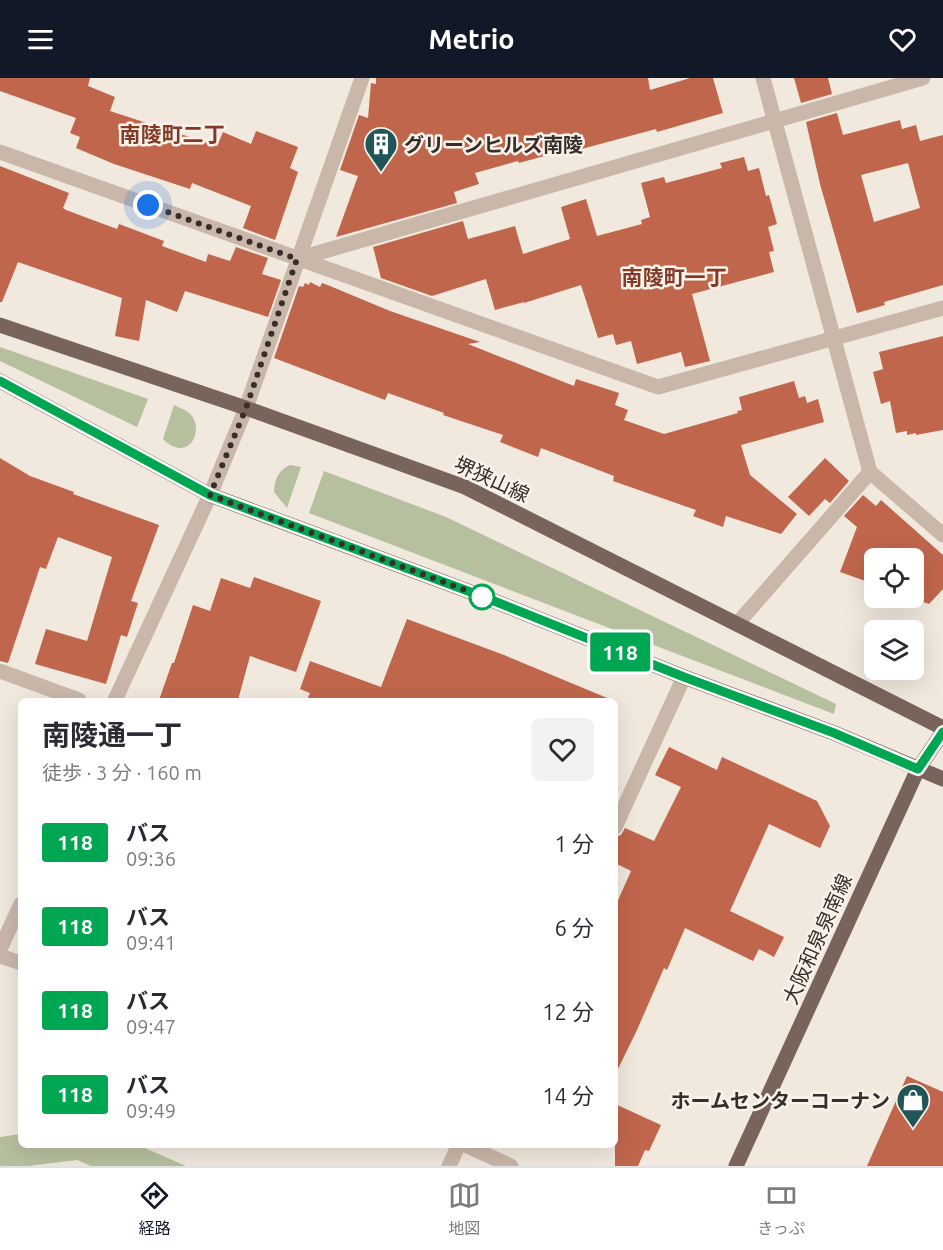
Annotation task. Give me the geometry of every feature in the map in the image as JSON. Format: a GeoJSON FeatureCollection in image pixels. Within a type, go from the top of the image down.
{"type":"FeatureCollection","features":[{"type":"Feature","properties":{"kind":"main road","name":"堺狭山線"},"geometry":{"type":"LineString","coordinates":[[0,325],[246,408],[465,487],[943,730]]}},
{"type":"Feature","properties":{"kind":"main road"},"geometry":{"type":"LineString","coordinates":[[0,381],[210,495],[484,597],[684,677],[834,733],[943,779]]}},
{"type":"Feature","properties":{"kind":"main road","name":"大阪和泉泉南線"},"geometry":{"type":"LineString","coordinates":[[736,1166],[918,769],[943,730]]}},
{"type":"Feature","properties":{"kind":"street"},"geometry":{"type":"LineString","coordinates":[[116,698],[210,495],[246,408],[362,78]]}},
{"type":"Feature","properties":{"kind":"street"},"geometry":{"type":"LineString","coordinates":[[763,78],[870,472],[943,535]]}},
{"type":"Feature","properties":{"kind":"street"},"geometry":{"type":"LineString","coordinates":[[297,259],[923,78]]}},
{"type":"Feature","properties":{"kind":"street"},"geometry":{"type":"LineString","coordinates":[[0,152],[658,387],[943,308]]}},
{"type":"Feature","properties":{"kind":"street"},"geometry":{"type":"LineString","coordinates":[[737,624],[870,472]]}},
{"type":"Feature","properties":{"kind":"street"},"geometry":{"type":"LineString","coordinates":[[0,672],[74,698]]}},
{"type":"Feature","properties":{"kind":"street"},"geometry":{"type":"LineString","coordinates":[[618,820],[684,677]]}},
{"type":"Feature","properties":{"kind":"street"},"geometry":{"type":"LineString","coordinates":[[0,949],[18,910]]}},
{"type":"Feature","properties":{"kind":"street"},"geometry":{"type":"LineString","coordinates":[[0,956],[18,962]]}},
{"type":"Feature","properties":{"kind":"street"},"geometry":{"type":"LineString","coordinates":[[448,1166],[459,1148]]}},
{"type":"Feature","properties":{"kind":"street"},"geometry":{"type":"LineString","coordinates":[[470,1148],[512,1166]]}},
{"type":"Feature","properties":{"kind":"green space"},"geometry":{"type":"Polygon","coordinates":[[[0,347],[148,399],[137,427],[0,361],[0,347]]]}},
{"type":"Feature","properties":{"kind":"green space"},"geometry":{"type":"Polygon","coordinates":[[[174,405],[189,413],[196,426],[191,443],[182,448],[172,446],[163,439],[174,405]]]}},
{"type":"Feature","properties":{"kind":"green space"},"geometry":{"type":"Polygon","coordinates":[[[290,465],[301,467],[287,508],[274,492],[278,476],[290,465]]]}},
{"type":"Feature","properties":{"kind":"green space"},"geometry":{"type":"Polygon","coordinates":[[[324,471],[446,517],[836,704],[834,714],[309,513],[324,471]]]}},
{"type":"Feature","properties":{"kind":"green space"},"geometry":{"type":"Polygon","coordinates":[[[18,1134],[18,1148],[145,1148],[186,1166],[91,1166],[77,1160],[28,1166],[0,1166],[0,1137],[18,1134]]]}},
{"type":"Feature","properties":{"kind":"building"},"geometry":{"type":"Polygon","coordinates":[[[0,78],[90,78],[88,86],[115,97],[110,111],[217,146],[223,132],[251,144],[256,131],[298,147],[290,168],[298,172],[275,240],[243,228],[251,206],[192,183],[190,189],[114,164],[76,148],[80,137],[70,133],[76,118],[0,91],[0,78]]]}},
{"type":"Feature","properties":{"kind":"building"},"geometry":{"type":"Polygon","coordinates":[[[376,78],[648,78],[650,90],[690,78],[713,78],[723,113],[657,132],[656,129],[574,151],[573,148],[475,173],[479,184],[454,192],[457,203],[336,237],[358,176],[340,170],[359,115],[368,118],[371,83],[376,84],[376,78]]]}},
{"type":"Feature","properties":{"kind":"building"},"geometry":{"type":"Polygon","coordinates":[[[794,78],[828,78],[832,94],[801,103],[794,78]]]}},
{"type":"Feature","properties":{"kind":"building"},"geometry":{"type":"Polygon","coordinates":[[[837,113],[843,135],[900,120],[902,129],[916,125],[920,141],[943,135],[943,285],[884,302],[885,305],[857,313],[820,184],[806,122],[837,113]],[[908,163],[861,175],[874,222],[920,208],[908,163]]]}},
{"type":"Feature","properties":{"kind":"building"},"geometry":{"type":"Polygon","coordinates":[[[744,157],[748,171],[759,168],[766,196],[769,195],[777,224],[768,227],[774,251],[769,252],[774,272],[692,294],[710,361],[685,367],[681,352],[637,364],[631,341],[616,345],[613,334],[598,338],[581,285],[495,310],[486,279],[432,296],[381,278],[373,247],[463,221],[468,239],[515,226],[523,254],[570,239],[561,207],[586,199],[597,236],[642,224],[641,220],[650,217],[641,183],[664,177],[666,183],[722,168],[720,163],[744,157]]]}},
{"type":"Feature","properties":{"kind":"building"},"geometry":{"type":"Polygon","coordinates":[[[0,166],[69,193],[63,208],[66,210],[117,229],[119,224],[164,241],[162,246],[206,262],[208,254],[230,261],[236,247],[268,258],[262,274],[281,280],[268,317],[185,291],[177,312],[146,300],[139,341],[115,336],[122,298],[18,262],[2,302],[0,302],[0,166]]]}},
{"type":"Feature","properties":{"kind":"building"},"geometry":{"type":"Polygon","coordinates":[[[310,282],[320,287],[322,283],[390,311],[480,342],[468,344],[574,386],[576,379],[619,393],[615,405],[628,410],[624,420],[664,434],[738,413],[737,411],[742,410],[739,397],[794,381],[799,398],[805,396],[807,403],[818,399],[824,422],[741,445],[750,475],[797,514],[781,534],[726,516],[723,527],[693,516],[696,510],[613,481],[614,476],[541,448],[538,457],[500,442],[503,435],[388,393],[385,400],[274,358],[299,286],[303,287],[305,283],[309,285],[310,282]]]}},
{"type":"Feature","properties":{"kind":"building"},"geometry":{"type":"Polygon","coordinates":[[[943,336],[943,430],[916,435],[916,433],[907,435],[907,431],[896,433],[890,401],[881,404],[873,372],[883,369],[879,352],[943,336]]]}},
{"type":"Feature","properties":{"kind":"building"},"geometry":{"type":"Polygon","coordinates":[[[0,458],[30,476],[159,525],[131,601],[138,603],[127,637],[121,635],[106,684],[35,664],[46,629],[87,641],[112,557],[58,537],[46,569],[40,567],[8,663],[0,661],[0,458]]]}},
{"type":"Feature","properties":{"kind":"building"},"geometry":{"type":"Polygon","coordinates":[[[825,458],[849,481],[830,503],[825,499],[809,516],[788,497],[825,458]]]}},
{"type":"Feature","properties":{"kind":"building"},"geometry":{"type":"Polygon","coordinates":[[[863,495],[876,506],[881,500],[943,555],[943,589],[929,604],[924,602],[924,548],[864,548],[864,580],[840,572],[857,527],[844,516],[863,495]]]}},
{"type":"Feature","properties":{"kind":"building"},"geometry":{"type":"Polygon","coordinates":[[[254,577],[321,601],[296,672],[250,656],[239,698],[160,698],[193,605],[210,611],[221,578],[250,588],[254,577]]]}},
{"type":"Feature","properties":{"kind":"building"},"geometry":{"type":"Polygon","coordinates":[[[407,619],[504,655],[607,698],[308,698],[310,693],[300,689],[310,661],[381,687],[407,619]]]}},
{"type":"Feature","properties":{"kind":"building"},"geometry":{"type":"Polygon","coordinates":[[[669,747],[717,770],[722,757],[817,801],[830,826],[820,848],[769,824],[730,911],[784,937],[774,957],[759,949],[753,961],[685,928],[618,1069],[618,900],[631,871],[618,864],[618,836],[625,828],[654,841],[681,787],[655,775],[669,747]]]}},
{"type":"Feature","properties":{"kind":"building","name":"ホームセンターコーナン"},"geometry":{"type":"Polygon","coordinates":[[[907,1076],[943,1092],[943,1166],[867,1166],[907,1076]]]}},
{"type":"Feature","properties":{"kind":"building"},"geometry":{"type":"Polygon","coordinates":[[[618,1105],[661,1125],[649,1151],[645,1150],[638,1166],[615,1166],[615,1148],[618,1148],[618,1105]]]}},
{"type":"Feature","properties":{"kind":"bus line","name":"118"},"geometry":{"type":"LineString","coordinates":[[0,381],[210,495],[484,597],[684,677],[834,733],[918,769],[943,732]]}},
{"type":"Feature","properties":{"kind":"place","name":"グリーンヒルズ南陵"},"geometry":{"type":"Point","coordinates":[381,173]}},
{"type":"Feature","properties":{"kind":"place","name":"ホームセンターコーナン"},"geometry":{"type":"Point","coordinates":[913,1129]}},
{"type":"Feature","properties":{"kind":"district","name":"南陵町二丁"},"geometry":{"type":"Point","coordinates":[172,134]}},
{"type":"Feature","properties":{"kind":"district","name":"南陵町一丁"},"geometry":{"type":"Point","coordinates":[674,277]}},
{"type":"Feature","properties":{"kind":"route"},"geometry":{"type":"LineString","coordinates":[[148,205],[297,259],[246,408],[210,495],[484,597],[482,597]]}}]}
